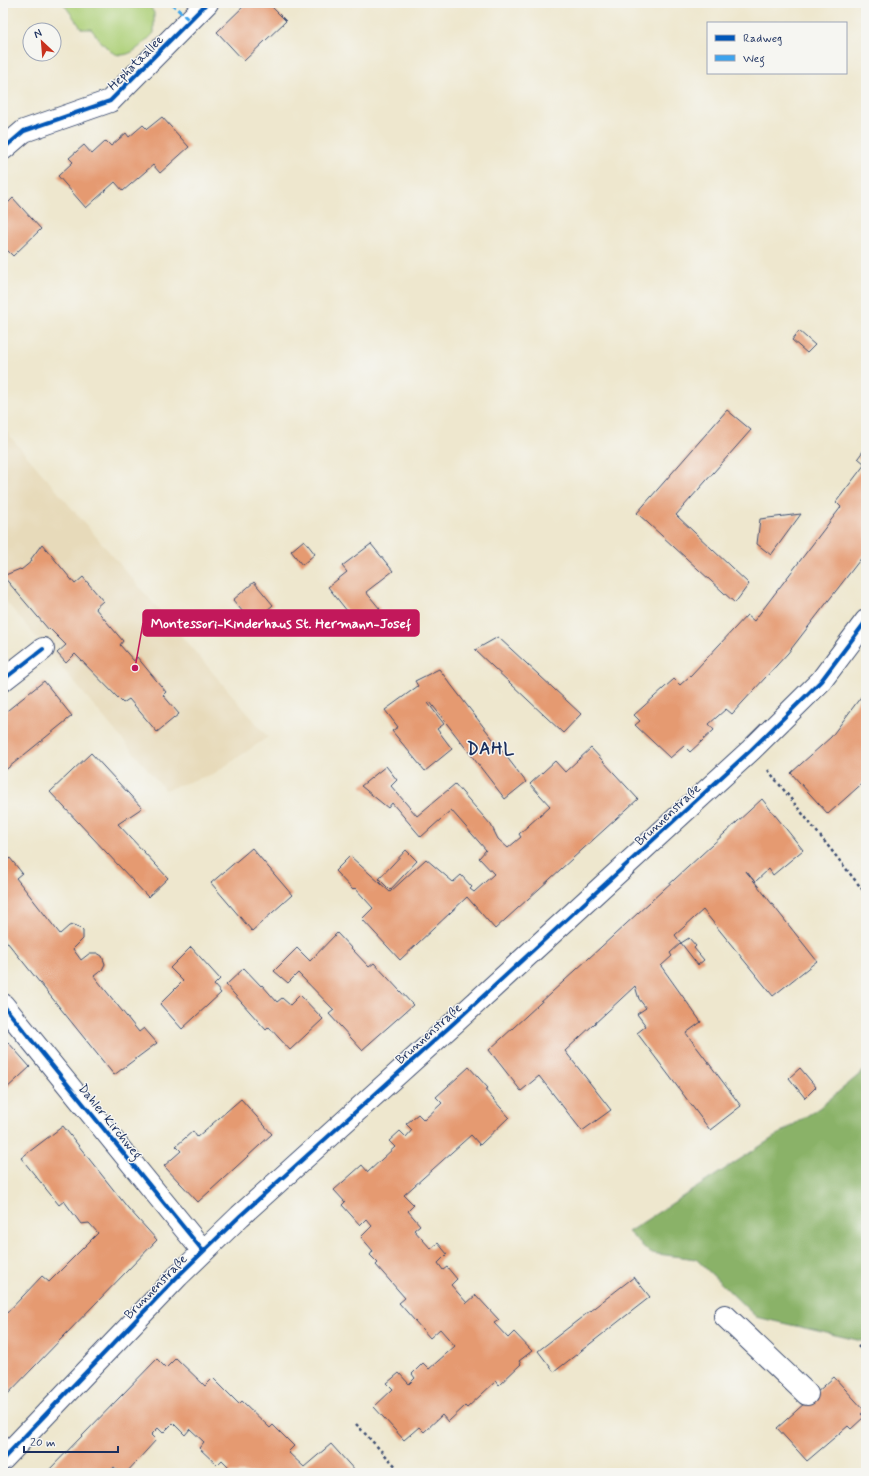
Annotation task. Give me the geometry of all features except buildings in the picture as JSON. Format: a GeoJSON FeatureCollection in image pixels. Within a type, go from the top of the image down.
{"type":"FeatureCollection","features":[{"type":"Feature","properties":{"kind":"street","name":"Hephataallee"},"geometry":{"type":"LineString","coordinates":[[3,149],[24,131],[110,101],[207,3]]}},
{"type":"Feature","properties":{"kind":"street","name":"Brunnenstraße"},"geometry":{"type":"LineString","coordinates":[[3,1459],[203,1251],[752,750],[821,681],[866,622]]}},
{"type":"Feature","properties":{"kind":"street"},"geometry":{"type":"LineString","coordinates":[[3,680],[43,649]]}},
{"type":"Feature","properties":{"kind":"street","name":"Dahler Kirchweg"},"geometry":{"type":"LineString","coordinates":[[3,1004],[203,1251]]}},
{"type":"Feature","properties":{"kind":"street"},"geometry":{"type":"LineString","coordinates":[[725,1316],[807,1394]]}},
{"type":"Feature","properties":{"kind":"path"},"geometry":{"type":"LineString","coordinates":[[752,750],[866,894]]}},
{"type":"Feature","properties":{"kind":"path"},"geometry":{"type":"LineString","coordinates":[[866,1349],[858,1346],[866,1352]]}},
{"type":"Feature","properties":{"kind":"path"},"geometry":{"type":"LineString","coordinates":[[356,1424],[402,1473]]}},
{"type":"Feature","properties":{"kind":"shaded area"},"geometry":{"type":"Polygon","coordinates":[[[3,428],[268,737],[215,773],[165,790],[3,598],[3,428]]]}},
{"type":"Feature","properties":{"kind":"green space"},"geometry":{"type":"Polygon","coordinates":[[[63,3],[148,3],[154,13],[154,33],[132,52],[120,55],[113,53],[91,29],[82,29],[63,3]]]}},
{"type":"Feature","properties":{"kind":"green space"},"geometry":{"type":"Polygon","coordinates":[[[866,1069],[866,1342],[756,1317],[696,1259],[650,1253],[628,1232],[819,1108],[866,1069]]]}},
{"type":"Feature","properties":{"kind":"marked path"},"geometry":{"type":"LineString","coordinates":[[171,3],[190,21]]}},
{"type":"Feature","properties":{"kind":"cycle path"},"geometry":{"type":"LineString","coordinates":[[3,149],[24,131],[110,101],[207,3]]}},
{"type":"Feature","properties":{"kind":"cycle path"},"geometry":{"type":"LineString","coordinates":[[3,1459],[178,1276],[240,1216],[455,1022],[751,750],[821,681],[866,621]]}},
{"type":"Feature","properties":{"kind":"cycle path"},"geometry":{"type":"LineString","coordinates":[[3,680],[43,649]]}},
{"type":"Feature","properties":{"kind":"cycle path"},"geometry":{"type":"LineString","coordinates":[[3,1005],[203,1251]]}},
{"type":"Feature","properties":{"kind":"place","name":"Montessori-Kinderhaus St. Hermann-Josef"},"geometry":{"type":"Point","coordinates":[135,668]}},
{"type":"Feature","properties":{"kind":"district","name":"DAHL"},"geometry":{"type":"Point","coordinates":[491,748]}}]}
